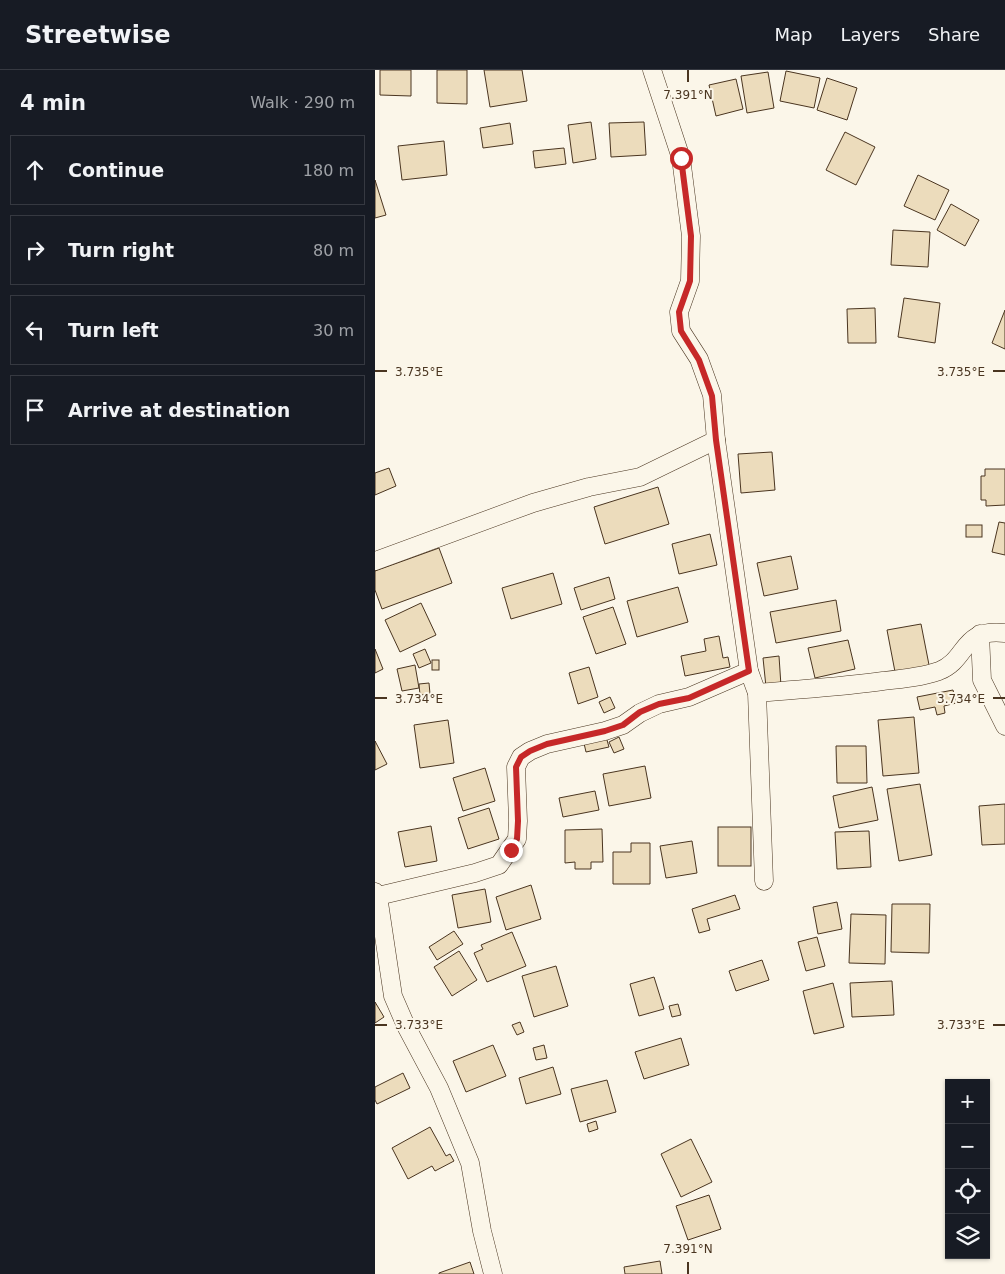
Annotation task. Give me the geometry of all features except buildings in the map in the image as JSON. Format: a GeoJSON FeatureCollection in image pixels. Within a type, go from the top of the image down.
{"type":"FeatureCollection","features":[{"type":"Feature","properties":{"kind":"street"},"geometry":{"type":"LineString","coordinates":[[652,70],[681,158],[691,236],[690,281],[679,312],[681,331],[699,360],[712,396],[716,440],[749,671],[757,693],[764,881]]}},
{"type":"Feature","properties":{"kind":"street"},"geometry":{"type":"LineString","coordinates":[[375,561],[533,503],[589,487],[640,477],[716,440]]}},
{"type":"Feature","properties":{"kind":"street"},"geometry":{"type":"LineString","coordinates":[[757,693],[917,677],[942,670],[955,659],[968,643],[980,634],[989,632],[1005,633]]}},
{"type":"Feature","properties":{"kind":"street"},"geometry":{"type":"LineString","coordinates":[[980,634],[981,680],[1005,726]]}},
{"type":"Feature","properties":{"kind":"street"},"geometry":{"type":"LineString","coordinates":[[493,1274],[481,1231],[470,1163],[439,1088],[393,996],[381,962],[376,894],[475,873],[499,865],[517,839],[516,767],[521,757],[530,751],[547,744],[623,725],[659,704],[689,698],[749,671]]}},
{"type":"Feature","properties":{"kind":"route"},"geometry":{"type":"LineString","coordinates":[[511,850],[517,839],[516,767],[521,757],[547,744],[583,737],[623,725],[640,712],[659,704],[689,698],[749,671],[716,440],[712,396],[699,360],[681,331],[679,312],[690,281],[691,236],[681,158]]}}]}
